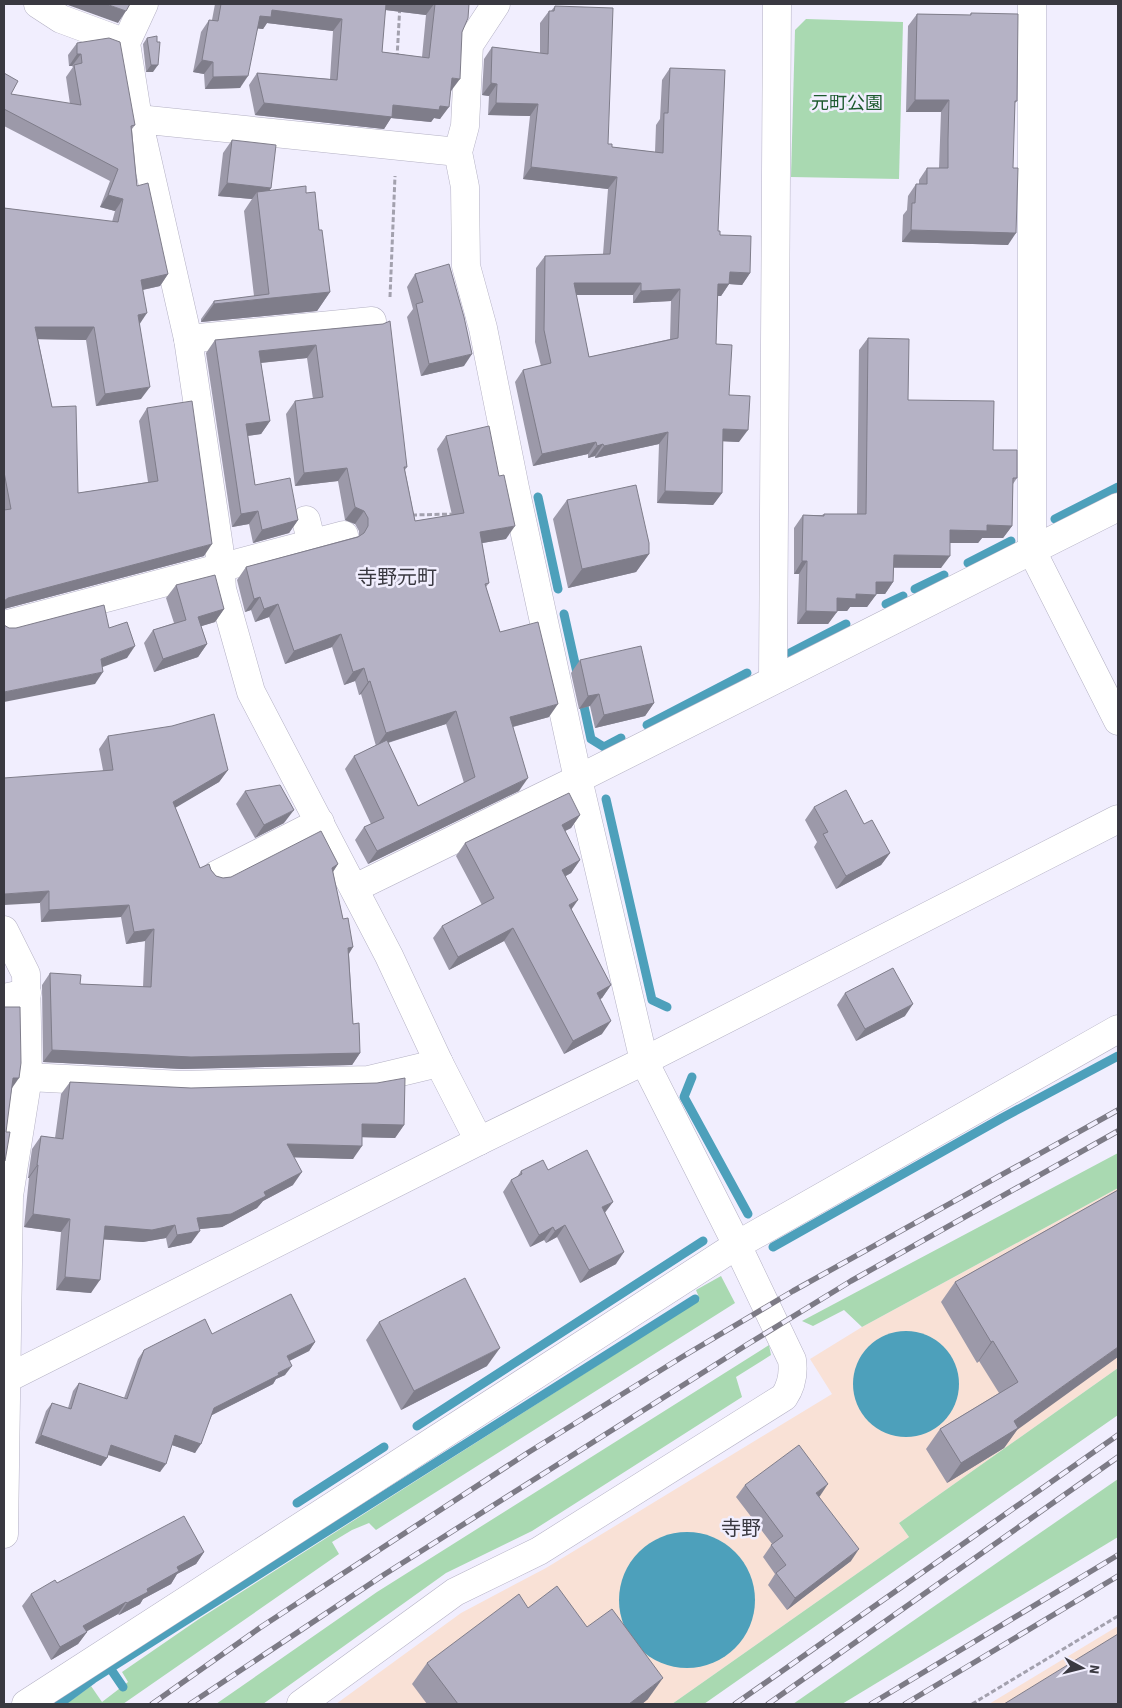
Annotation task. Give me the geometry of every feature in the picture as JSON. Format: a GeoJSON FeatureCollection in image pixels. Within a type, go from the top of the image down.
{"type":"FeatureCollection","features":[{"type":"Feature","properties":{"kind":"street"},"geometry":{"type":"LineString","coordinates":[[38,4],[61,19],[126,43]]}},
{"type":"Feature","properties":{"kind":"street"},"geometry":{"type":"LineString","coordinates":[[144,4],[126,43],[138,119],[188,340],[219,547],[222,589],[251,692],[389,956],[439,1063],[479,1141]]}},
{"type":"Feature","properties":{"kind":"street"},"geometry":{"type":"LineString","coordinates":[[301,1704],[455,1592],[539,1551],[784,1397],[789,1390],[794,1370],[792,1360],[737,1246],[644,1061],[578,779],[515,488],[483,328],[466,266],[465,187],[458,152],[465,126],[469,44],[496,4]]}},
{"type":"Feature","properties":{"kind":"street"},"geometry":{"type":"LineString","coordinates":[[773,680],[777,4]]}},
{"type":"Feature","properties":{"kind":"street"},"geometry":{"type":"LineString","coordinates":[[1032,4],[1032,551],[1118,720]]}},
{"type":"Feature","properties":{"kind":"street"},"geometry":{"type":"LineString","coordinates":[[138,119],[458,152]]}},
{"type":"Feature","properties":{"kind":"street"},"geometry":{"type":"LineString","coordinates":[[188,340],[372,320]]}},
{"type":"Feature","properties":{"kind":"street"},"geometry":{"type":"LineString","coordinates":[[354,888],[578,779],[1118,507]]}},
{"type":"Feature","properties":{"kind":"street"},"geometry":{"type":"LineString","coordinates":[[4,626],[220,569],[309,532],[344,535]]}},
{"type":"Feature","properties":{"kind":"street"},"geometry":{"type":"LineString","coordinates":[[5,1380],[479,1141],[644,1061],[1118,820]]}},
{"type":"Feature","properties":{"kind":"street"},"geometry":{"type":"LineString","coordinates":[[216,875],[320,822]]}},
{"type":"Feature","properties":{"kind":"street"},"geometry":{"type":"LineString","coordinates":[[4,930],[26,974],[15,995],[28,1077],[6,1196],[4,1534]]}},
{"type":"Feature","properties":{"kind":"street"},"geometry":{"type":"LineString","coordinates":[[26,1704],[737,1246],[1118,1028]]}},
{"type":"Feature","properties":{"kind":"street"},"geometry":{"type":"LineString","coordinates":[[28,1077],[182,1085],[368,1080],[439,1063]]}},
{"type":"Feature","properties":{"kind":"path"},"geometry":{"type":"LineString","coordinates":[[397,61],[400,4]]}},
{"type":"Feature","properties":{"kind":"path"},"geometry":{"type":"LineString","coordinates":[[390,298],[396,145]]}},
{"type":"Feature","properties":{"kind":"path"},"geometry":{"type":"LineString","coordinates":[[406,515],[463,514]]}},
{"type":"Feature","properties":{"kind":"path"},"geometry":{"type":"LineString","coordinates":[[972,1704],[1118,1616]]}},
{"type":"Feature","properties":{"kind":"shaded area"},"geometry":{"type":"Polygon","coordinates":[[[1118,1188],[1118,1368],[899,1523],[909,1537],[672,1704],[336,1704],[461,1613],[546,1568],[832,1394],[810,1359],[862,1327],[1118,1188]]]}},
{"type":"Feature","properties":{"kind":"shaded area"},"geometry":{"type":"Polygon","coordinates":[[[1118,1626],[1118,1704],[989,1704],[1118,1626]]]}},
{"type":"Feature","properties":{"kind":"green space","name":"元町公園"},"geometry":{"type":"Polygon","coordinates":[[[806,19],[903,22],[899,179],[791,177],[795,30],[806,19]]]}},
{"type":"Feature","properties":{"kind":"green space"},"geometry":{"type":"Polygon","coordinates":[[[1118,1153],[1118,1188],[862,1327],[844,1310],[813,1326],[802,1321],[1118,1153]]]}},
{"type":"Feature","properties":{"kind":"green space"},"geometry":{"type":"Polygon","coordinates":[[[721,1276],[735,1303],[376,1530],[369,1523],[352,1530],[332,1542],[339,1554],[123,1704],[66,1704],[91,1686],[102,1702],[128,1682],[122,1672],[199,1619],[700,1300],[696,1290],[721,1276]]]}},
{"type":"Feature","properties":{"kind":"green space"},"geometry":{"type":"Polygon","coordinates":[[[769,1345],[771,1355],[736,1377],[742,1397],[532,1531],[446,1573],[263,1704],[216,1704],[377,1592],[769,1345]]]}},
{"type":"Feature","properties":{"kind":"green space"},"geometry":{"type":"Polygon","coordinates":[[[1118,1368],[1118,1415],[704,1704],[672,1704],[909,1537],[899,1523],[1118,1368]]]}},
{"type":"Feature","properties":{"kind":"green space"},"geometry":{"type":"Polygon","coordinates":[[[1118,1479],[1118,1537],[842,1704],[793,1704],[1118,1479]]]}},
{"type":"Feature","properties":{"kind":"water"},"geometry":{"type":"Polygon","coordinates":[[[906,1331],[926,1335],[943,1347],[955,1364],[959,1384],[955,1404],[943,1421],[926,1433],[906,1437],[886,1433],[869,1421],[857,1404],[853,1384],[857,1364],[869,1347],[886,1335],[906,1331]]]}},
{"type":"Feature","properties":{"kind":"water"},"geometry":{"type":"Polygon","coordinates":[[[687,1532],[713,1537],[725,1543],[735,1552],[744,1562],[750,1574],[755,1600],[750,1626],[744,1638],[735,1648],[725,1657],[713,1663],[687,1668],[661,1663],[649,1657],[639,1648],[630,1638],[624,1626],[619,1600],[624,1574],[630,1562],[639,1552],[649,1543],[661,1537],[687,1532]]]}},
{"type":"Feature","properties":{"kind":"building"},"geometry":{"type":"Polygon","coordinates":[[[106,4],[130,4],[126,11],[106,4]]]}},
{"type":"Feature","properties":{"kind":"building"},"geometry":{"type":"Polygon","coordinates":[[[221,4],[386,4],[382,52],[429,58],[435,4],[469,4],[468,18],[462,32],[460,79],[452,78],[449,107],[440,106],[439,110],[393,105],[392,117],[264,103],[257,73],[337,80],[342,19],[272,10],[271,17],[260,16],[248,76],[213,77],[213,62],[202,60],[209,20],[218,21],[221,4]]]}},
{"type":"Feature","properties":{"kind":"building"},"geometry":{"type":"Polygon","coordinates":[[[555,6],[613,8],[608,144],[612,144],[612,147],[663,153],[664,113],[668,113],[670,68],[725,70],[718,231],[720,231],[720,235],[751,236],[750,273],[730,272],[729,284],[718,284],[716,344],[732,345],[729,395],[750,396],[748,430],[723,429],[722,493],[665,491],[668,432],[604,446],[603,444],[597,446],[596,442],[542,454],[523,370],[551,363],[544,330],[545,256],[610,254],[617,177],[531,167],[538,104],[496,103],[497,84],[491,83],[492,47],[548,54],[549,11],[554,11],[555,6]],[[574,283],[589,357],[678,338],[680,289],[641,291],[641,283],[574,283]]]}},
{"type":"Feature","properties":{"kind":"building"},"geometry":{"type":"Polygon","coordinates":[[[971,13],[1018,14],[1017,101],[1015,101],[1013,168],[1018,168],[1016,233],[911,230],[912,203],[915,203],[916,184],[927,184],[927,168],[948,168],[949,100],[915,100],[917,14],[971,15],[971,13]]]}},
{"type":"Feature","properties":{"kind":"building"},"geometry":{"type":"Polygon","coordinates":[[[157,36],[157,42],[160,42],[158,65],[151,65],[147,38],[157,36]]]}},
{"type":"Feature","properties":{"kind":"building"},"geometry":{"type":"Polygon","coordinates":[[[109,38],[120,42],[135,125],[131,126],[137,186],[148,183],[168,274],[141,280],[147,313],[138,315],[150,387],[105,394],[94,327],[35,327],[52,407],[76,406],[78,493],[158,481],[147,408],[192,401],[212,544],[8,598],[4,601],[4,510],[11,509],[4,472],[4,208],[118,222],[123,199],[108,195],[118,169],[4,109],[4,73],[18,81],[11,94],[81,105],[74,65],[82,63],[81,54],[77,54],[77,43],[109,38]]]}},
{"type":"Feature","properties":{"kind":"building"},"geometry":{"type":"Polygon","coordinates":[[[232,140],[276,145],[271,188],[227,183],[232,140]]]}},
{"type":"Feature","properties":{"kind":"building"},"geometry":{"type":"Polygon","coordinates":[[[306,186],[306,193],[315,192],[319,230],[322,230],[330,292],[214,304],[214,301],[269,294],[257,192],[306,186]]]}},
{"type":"Feature","properties":{"kind":"building"},"geometry":{"type":"Polygon","coordinates":[[[449,264],[472,354],[429,364],[416,304],[423,302],[415,274],[449,264]]]}},
{"type":"Feature","properties":{"kind":"building"},"geometry":{"type":"Polygon","coordinates":[[[390,321],[407,467],[404,467],[415,521],[464,513],[446,436],[489,426],[499,476],[504,475],[515,526],[480,532],[489,583],[485,584],[500,632],[538,622],[558,704],[510,717],[528,778],[377,851],[364,827],[384,818],[354,756],[387,740],[418,806],[475,777],[456,711],[386,733],[370,681],[368,682],[364,668],[353,672],[341,634],[294,651],[278,604],[264,609],[260,597],[254,599],[246,567],[358,537],[364,533],[368,526],[368,518],[364,511],[355,507],[347,468],[304,473],[295,401],[323,397],[316,345],[259,351],[270,421],[246,424],[255,485],[290,478],[298,520],[262,530],[258,511],[241,514],[215,340],[383,324],[390,321]]]}},
{"type":"Feature","properties":{"kind":"building"},"geometry":{"type":"Polygon","coordinates":[[[868,338],[909,339],[908,400],[994,401],[993,450],[1017,450],[1017,478],[1013,478],[1012,526],[987,525],[987,531],[950,530],[950,556],[894,555],[893,582],[876,582],[876,595],[856,594],[856,599],[837,598],[837,612],[806,611],[807,561],[802,561],[803,515],[866,514],[868,338]]]}},
{"type":"Feature","properties":{"kind":"building"},"geometry":{"type":"Polygon","coordinates":[[[636,485],[649,543],[649,554],[582,569],[567,500],[636,485]]]}},
{"type":"Feature","properties":{"kind":"building"},"geometry":{"type":"Polygon","coordinates":[[[215,575],[224,609],[198,617],[207,644],[163,659],[153,630],[186,620],[176,585],[215,575]]]}},
{"type":"Feature","properties":{"kind":"building"},"geometry":{"type":"Polygon","coordinates":[[[104,605],[109,628],[127,622],[135,646],[101,659],[103,672],[4,692],[4,625],[9,628],[16,628],[104,605]]]}},
{"type":"Feature","properties":{"kind":"building"},"geometry":{"type":"Polygon","coordinates":[[[641,646],[654,703],[604,715],[599,694],[588,696],[580,660],[641,646]]]}},
{"type":"Feature","properties":{"kind":"building"},"geometry":{"type":"Polygon","coordinates":[[[214,714],[228,770],[173,802],[200,868],[209,864],[216,876],[223,878],[231,877],[321,831],[338,864],[332,868],[343,919],[348,918],[353,947],[348,948],[353,1024],[359,1023],[360,1053],[191,1057],[52,1050],[50,973],[81,975],[80,984],[151,987],[154,929],[134,932],[129,905],[49,910],[49,891],[4,894],[4,778],[113,770],[108,736],[172,726],[214,714]]]}},
{"type":"Feature","properties":{"kind":"building"},"geometry":{"type":"Polygon","coordinates":[[[280,785],[294,810],[264,825],[245,791],[280,785]]]}},
{"type":"Feature","properties":{"kind":"building"},"geometry":{"type":"Polygon","coordinates":[[[846,790],[864,824],[872,820],[890,853],[846,876],[823,834],[828,832],[814,807],[846,790]]]}},
{"type":"Feature","properties":{"kind":"building"},"geometry":{"type":"Polygon","coordinates":[[[569,793],[580,815],[562,825],[580,860],[562,870],[578,900],[569,905],[611,985],[597,993],[611,1021],[573,1041],[513,928],[458,957],[442,926],[494,898],[465,843],[569,793]]]}},
{"type":"Feature","properties":{"kind":"building"},"geometry":{"type":"Polygon","coordinates":[[[893,968],[913,1004],[865,1029],[845,993],[893,968]]]}},
{"type":"Feature","properties":{"kind":"building"},"geometry":{"type":"Polygon","coordinates":[[[4,1007],[20,1007],[21,1063],[19,1078],[13,1078],[6,1132],[10,1132],[5,1161],[4,1161],[4,1007]]]}},
{"type":"Feature","properties":{"kind":"building"},"geometry":{"type":"Polygon","coordinates":[[[405,1078],[404,1125],[362,1124],[362,1146],[287,1144],[302,1172],[264,1192],[266,1196],[231,1214],[197,1218],[200,1231],[177,1235],[175,1225],[152,1230],[105,1226],[100,1280],[65,1277],[70,1219],[33,1214],[41,1136],[63,1139],[70,1082],[191,1088],[377,1083],[405,1078]]]}},
{"type":"Feature","properties":{"kind":"building"},"geometry":{"type":"Polygon","coordinates":[[[587,1150],[613,1202],[602,1207],[624,1252],[589,1270],[565,1225],[555,1231],[553,1227],[539,1235],[511,1180],[522,1174],[521,1171],[543,1160],[548,1170],[587,1150]]]}},
{"type":"Feature","properties":{"kind":"building"},"geometry":{"type":"Polygon","coordinates":[[[1118,1190],[1118,1347],[1014,1421],[1018,1428],[961,1463],[940,1429],[1018,1382],[993,1341],[991,1342],[955,1282],[1118,1190]]]}},
{"type":"Feature","properties":{"kind":"building"},"geometry":{"type":"Polygon","coordinates":[[[465,1278],[500,1348],[414,1391],[379,1322],[465,1278]]]}},
{"type":"Feature","properties":{"kind":"building"},"geometry":{"type":"Polygon","coordinates":[[[291,1294],[315,1342],[287,1356],[292,1366],[278,1373],[279,1375],[214,1408],[201,1444],[175,1435],[166,1464],[111,1445],[107,1458],[41,1435],[52,1403],[71,1409],[79,1383],[127,1399],[144,1350],[205,1319],[212,1334],[291,1294]]]}},
{"type":"Feature","properties":{"kind":"building"},"geometry":{"type":"Polygon","coordinates":[[[799,1445],[828,1484],[816,1493],[859,1549],[795,1598],[776,1573],[786,1565],[771,1545],[783,1536],[745,1485],[799,1445]]]}},
{"type":"Feature","properties":{"kind":"building"},"geometry":{"type":"Polygon","coordinates":[[[184,1516],[204,1552],[177,1567],[179,1571],[147,1589],[148,1592],[83,1626],[87,1632],[60,1647],[31,1594],[55,1580],[57,1583],[184,1516]]]}},
{"type":"Feature","properties":{"kind":"building"},"geometry":{"type":"Polygon","coordinates":[[[557,1586],[587,1627],[612,1609],[663,1678],[629,1704],[458,1704],[427,1663],[519,1594],[528,1608],[557,1586]]]}},
{"type":"Feature","properties":{"kind":"building"},"geometry":{"type":"Polygon","coordinates":[[[1118,1634],[1118,1704],[1004,1704],[1118,1634]]]}},
{"type":"Feature","properties":{"kind":"waterway"},"geometry":{"type":"LineString","coordinates":[[1055,519],[1118,487]]}},
{"type":"Feature","properties":{"kind":"waterway"},"geometry":{"type":"LineString","coordinates":[[538,497],[558,589]]}},
{"type":"Feature","properties":{"kind":"waterway"},"geometry":{"type":"LineString","coordinates":[[968,563],[1011,541]]}},
{"type":"Feature","properties":{"kind":"waterway"},"geometry":{"type":"LineString","coordinates":[[915,589],[944,575]]}},
{"type":"Feature","properties":{"kind":"waterway"},"geometry":{"type":"LineString","coordinates":[[886,604],[903,596]]}},
{"type":"Feature","properties":{"kind":"waterway"},"geometry":{"type":"LineString","coordinates":[[564,614],[578,677]]}},
{"type":"Feature","properties":{"kind":"waterway"},"geometry":{"type":"LineString","coordinates":[[790,653],[846,624]]}},
{"type":"Feature","properties":{"kind":"waterway"},"geometry":{"type":"LineString","coordinates":[[647,725],[747,673]]}},
{"type":"Feature","properties":{"kind":"waterway"},"geometry":{"type":"LineString","coordinates":[[582,697],[591,739],[604,747],[621,738]]}},
{"type":"Feature","properties":{"kind":"waterway"},"geometry":{"type":"LineString","coordinates":[[606,799],[652,1000],[667,1007]]}},
{"type":"Feature","properties":{"kind":"waterway"},"geometry":{"type":"LineString","coordinates":[[773,1247],[1002,1118],[1118,1056]]}},
{"type":"Feature","properties":{"kind":"waterway"},"geometry":{"type":"LineString","coordinates":[[692,1077],[684,1097],[748,1214]]}},
{"type":"Feature","properties":{"kind":"waterway"},"geometry":{"type":"LineString","coordinates":[[417,1426],[703,1241]]}},
{"type":"Feature","properties":{"kind":"waterway"},"geometry":{"type":"LineString","coordinates":[[59,1704],[93,1679],[695,1299]]}},
{"type":"Feature","properties":{"kind":"waterway"},"geometry":{"type":"LineString","coordinates":[[297,1503],[384,1447]]}},
{"type":"Feature","properties":{"kind":"waterway"},"geometry":{"type":"LineString","coordinates":[[110,1668],[123,1687]]}},
{"type":"Feature","properties":{"kind":"railway"},"geometry":{"type":"LineString","coordinates":[[152,1704],[261,1627],[529,1452],[682,1357],[793,1291],[1118,1110]]}},
{"type":"Feature","properties":{"kind":"railway"},"geometry":{"type":"LineString","coordinates":[[190,1704],[385,1574],[748,1344],[851,1281],[1118,1131]]}},
{"type":"Feature","properties":{"kind":"railway"},"geometry":{"type":"LineString","coordinates":[[735,1704],[1118,1435]]}},
{"type":"Feature","properties":{"kind":"railway"},"geometry":{"type":"LineString","coordinates":[[768,1704],[1118,1457]]}},
{"type":"Feature","properties":{"kind":"railway"},"geometry":{"type":"LineString","coordinates":[[871,1704],[1118,1555]]}},
{"type":"Feature","properties":{"kind":"railway"},"geometry":{"type":"LineString","coordinates":[[905,1704],[1118,1576]]}},
{"type":"Feature","properties":{"kind":"district","name":"寺野元町"},"geometry":{"type":"Point","coordinates":[397,577]}},
{"type":"Feature","properties":{"kind":"district","name":"寺野"},"geometry":{"type":"Point","coordinates":[741,1528]}}]}
